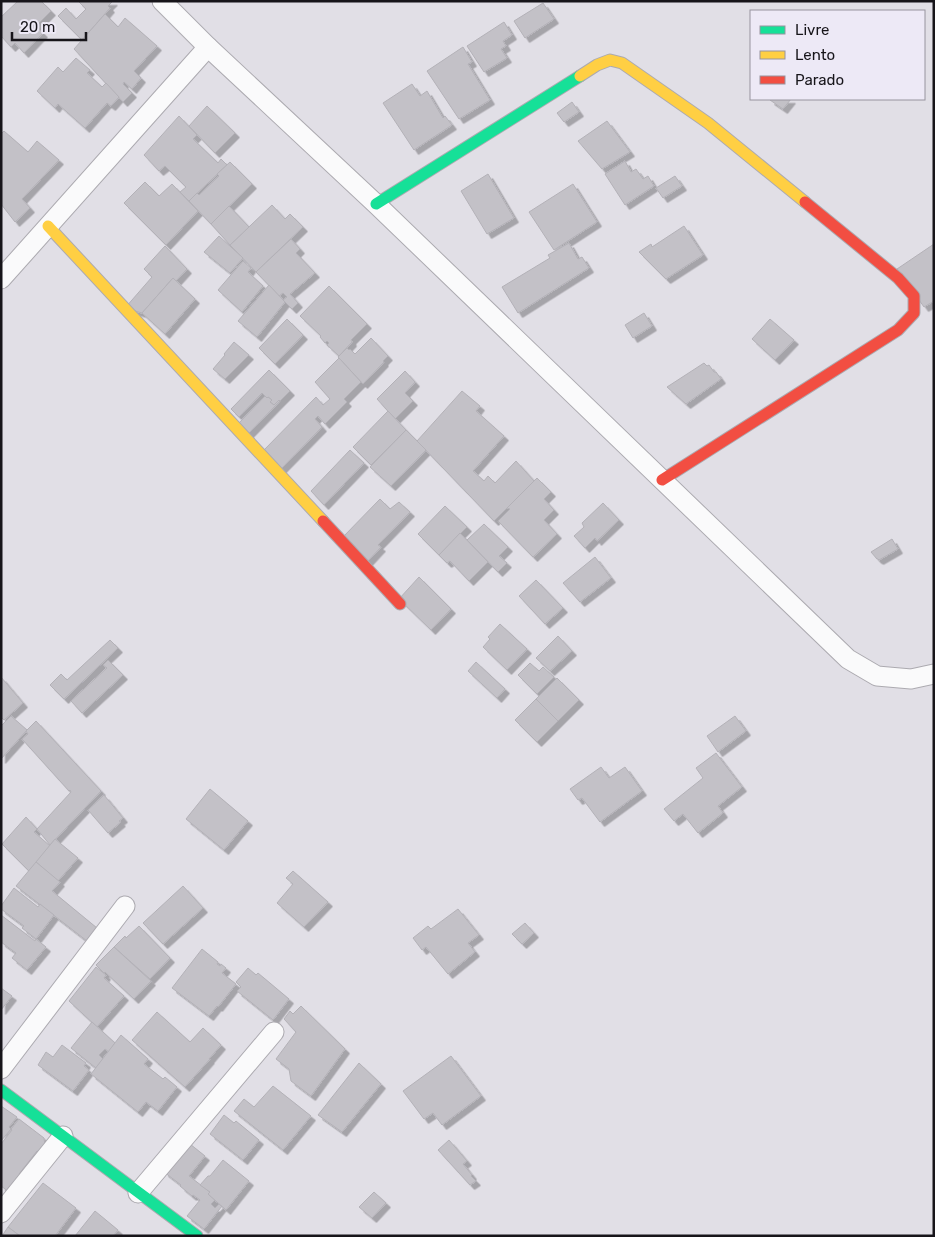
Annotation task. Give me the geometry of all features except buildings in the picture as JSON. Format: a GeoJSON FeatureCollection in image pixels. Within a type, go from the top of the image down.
{"type":"FeatureCollection","features":[{"type":"Feature","properties":{"kind":"street"},"geometry":{"type":"LineString","coordinates":[[162,1],[376,204],[848,660],[877,676],[911,679],[934,674]]}},
{"type":"Feature","properties":{"kind":"street"},"geometry":{"type":"LineString","coordinates":[[1,278],[208,46]]}},
{"type":"Feature","properties":{"kind":"street"},"geometry":{"type":"LineString","coordinates":[[376,204],[597,65],[610,60],[622,63],[708,123],[898,278],[914,296],[914,313],[898,330],[662,480]]}},
{"type":"Feature","properties":{"kind":"street"},"geometry":{"type":"LineString","coordinates":[[48,226],[400,604]]}},
{"type":"Feature","properties":{"kind":"street"},"geometry":{"type":"LineString","coordinates":[[1,1069],[126,906]]}},
{"type":"Feature","properties":{"kind":"street"},"geometry":{"type":"LineString","coordinates":[[138,1192],[274,1032]]}},
{"type":"Feature","properties":{"kind":"street"},"geometry":{"type":"LineString","coordinates":[[1,1090],[197,1236]]}},
{"type":"Feature","properties":{"kind":"street"},"geometry":{"type":"LineString","coordinates":[[1,1214],[63,1136]]}},
{"type":"Feature","properties":{"kind":"traffic: fast"},"geometry":{"type":"LineString","coordinates":[[376,204],[580,76]]}},
{"type":"Feature","properties":{"kind":"traffic: fast"},"geometry":{"type":"LineString","coordinates":[[1,1090],[197,1236]]}},
{"type":"Feature","properties":{"kind":"traffic: slow"},"geometry":{"type":"LineString","coordinates":[[580,76],[597,65],[610,60],[622,63],[708,123],[805,202]]}},
{"type":"Feature","properties":{"kind":"traffic: slow"},"geometry":{"type":"LineString","coordinates":[[48,226],[323,521]]}},
{"type":"Feature","properties":{"kind":"traffic: jam"},"geometry":{"type":"LineString","coordinates":[[662,480],[898,330],[914,313],[914,296],[898,278],[805,202]]}},
{"type":"Feature","properties":{"kind":"traffic: jam"},"geometry":{"type":"LineString","coordinates":[[323,521],[400,604]]}}]}
